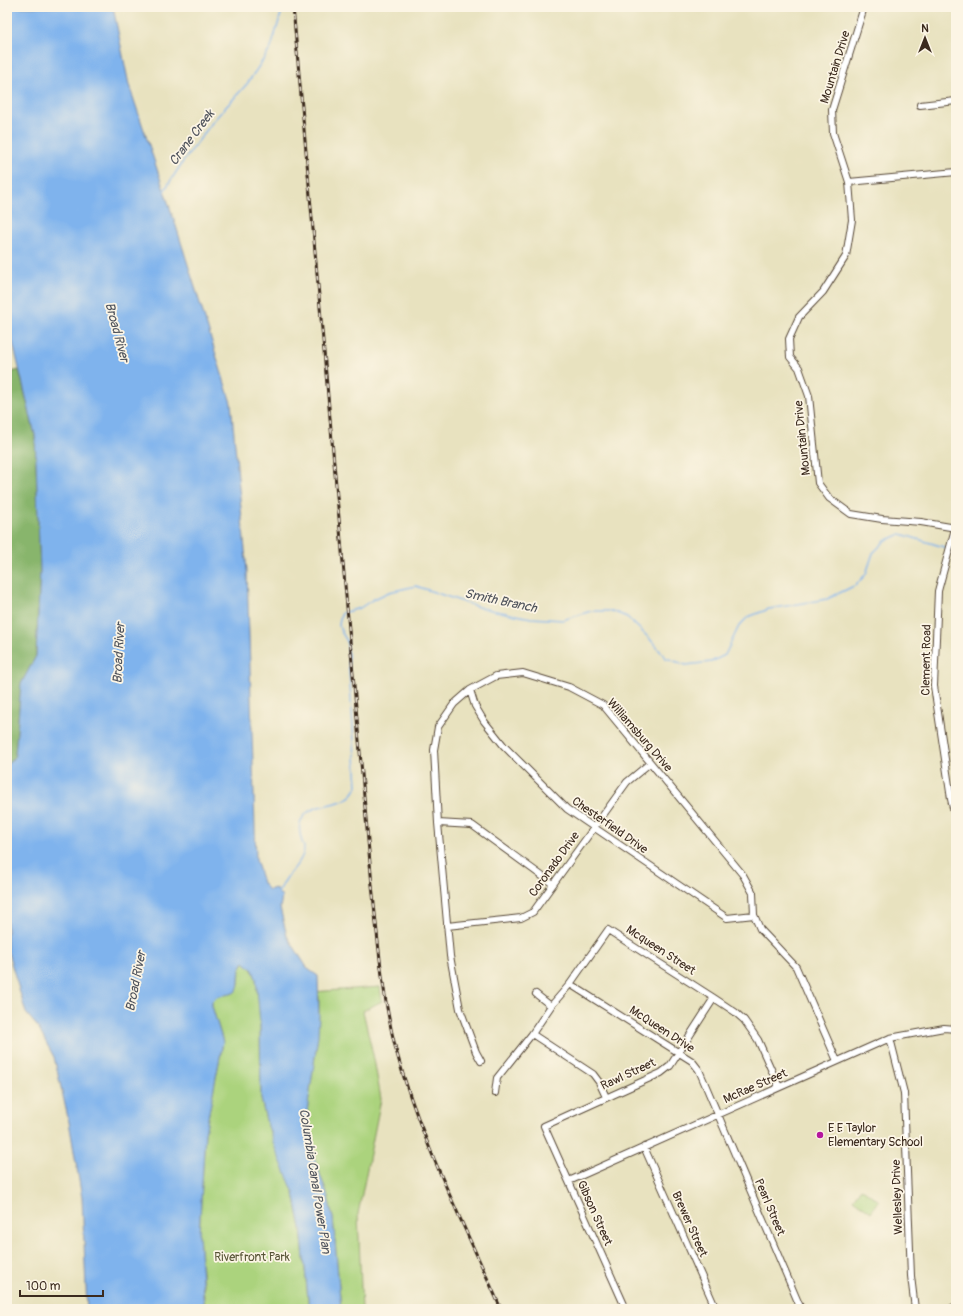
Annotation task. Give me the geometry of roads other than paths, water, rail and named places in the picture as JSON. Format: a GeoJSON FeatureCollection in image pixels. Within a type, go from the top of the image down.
{"type":"FeatureCollection","features":[{"type":"Feature","properties":{"kind":"street","name":"Mountain Drive"},"geometry":{"type":"LineString","coordinates":[[864,7],[832,110],[833,133],[849,182],[852,220],[846,256],[823,292],[799,317],[789,339],[790,357],[799,368],[809,396],[818,483],[829,498],[851,514],[956,527]]}},
{"type":"Feature","properties":{"kind":"street"},"geometry":{"type":"LineString","coordinates":[[920,105],[956,101]]}},
{"type":"Feature","properties":{"kind":"street"},"geometry":{"type":"LineString","coordinates":[[849,182],[956,172]]}},
{"type":"Feature","properties":{"kind":"street","name":"Clement Road"},"geometry":{"type":"LineString","coordinates":[[956,527],[938,591],[934,686],[956,821]]}},
{"type":"Feature","properties":{"kind":"street","name":"Williamsburg Drive"},"geometry":{"type":"LineString","coordinates":[[481,1061],[476,1052],[460,1009],[450,956],[438,823],[434,750],[438,727],[454,704],[470,690],[496,676],[523,673],[569,687],[603,705],[743,875],[753,893],[754,915],[760,929],[796,967],[837,1061]]}},
{"type":"Feature","properties":{"kind":"street","name":"Chesterfield Drive"},"geometry":{"type":"LineString","coordinates":[[470,690],[475,706],[484,721],[504,746],[567,809],[728,918],[754,915]]}},
{"type":"Feature","properties":{"kind":"street","name":"Coronado Drive"},"geometry":{"type":"LineString","coordinates":[[447,926],[520,918],[533,912],[627,782],[650,763]]}},
{"type":"Feature","properties":{"kind":"street"},"geometry":{"type":"LineString","coordinates":[[438,823],[472,825],[552,884]]}},
{"type":"Feature","properties":{"kind":"street","name":"Mcqueen Street"},"geometry":{"type":"LineString","coordinates":[[495,1093],[497,1078],[570,984],[608,930],[714,998],[744,1020],[758,1040],[779,1087]]}},
{"type":"Feature","properties":{"kind":"street","name":"McQueen Drive"},"geometry":{"type":"LineString","coordinates":[[570,984],[692,1061],[699,1070],[718,1114]]}},
{"type":"Feature","properties":{"kind":"street"},"geometry":{"type":"LineString","coordinates":[[536,994],[552,1006]]}},
{"type":"Feature","properties":{"kind":"street","name":"Rawl Street"},"geometry":{"type":"LineString","coordinates":[[544,1126],[661,1072],[670,1066],[714,998]]}},
{"type":"Feature","properties":{"kind":"street","name":"McRae Street"},"geometry":{"type":"LineString","coordinates":[[569,1181],[890,1038],[944,1028],[956,1029]]}},
{"type":"Feature","properties":{"kind":"street"},"geometry":{"type":"LineString","coordinates":[[532,1034],[593,1074],[599,1082],[606,1097]]}},
{"type":"Feature","properties":{"kind":"street","name":"Wellesley Drive"},"geometry":{"type":"LineString","coordinates":[[890,1038],[904,1093],[911,1276],[915,1309]]}},
{"type":"Feature","properties":{"kind":"street","name":"Pearl Street"},"geometry":{"type":"LineString","coordinates":[[718,1114],[800,1309]]}},
{"type":"Feature","properties":{"kind":"street","name":"Gibson Street"},"geometry":{"type":"LineString","coordinates":[[544,1126],[626,1309]]}},
{"type":"Feature","properties":{"kind":"street","name":"Brewer Street"},"geometry":{"type":"LineString","coordinates":[[644,1147],[716,1309]]}},
{"type":"Feature","properties":{"kind":"street"},"geometry":{"type":"LineString","coordinates":[[950,1309],[956,1306]]}},
{"type":"Feature","properties":{"kind":"water"},"geometry":{"type":"Polygon","coordinates":[[[7,7],[113,7],[129,85],[176,226],[231,403],[247,571],[256,859],[263,883],[269,890],[275,888],[282,897],[280,908],[287,936],[308,969],[318,976],[318,1036],[306,1119],[306,1132],[328,1197],[333,1218],[341,1309],[309,1309],[301,1228],[294,1193],[275,1148],[261,1099],[260,1022],[256,979],[253,970],[244,962],[239,973],[239,985],[237,990],[232,993],[218,996],[212,1001],[212,1006],[223,1042],[205,1133],[199,1235],[204,1309],[87,1309],[82,1198],[69,1122],[54,1057],[37,1026],[26,1013],[7,949],[7,765],[15,756],[21,684],[36,656],[40,571],[35,435],[7,318],[7,7]]]}},
{"type":"Feature","properties":{"kind":"waterway","name":"Crane Creek"},"geometry":{"type":"LineString","coordinates":[[164,191],[182,163],[214,120],[247,84],[271,48],[283,7]]}},
{"type":"Feature","properties":{"kind":"waterway","name":"Smith Branch"},"geometry":{"type":"LineString","coordinates":[[278,893],[304,852],[300,834],[300,824],[303,817],[319,807],[348,798],[357,786],[347,641],[339,625],[342,613],[360,608],[372,600],[389,592],[416,586],[481,608],[531,618],[563,620],[591,611],[612,611],[627,617],[649,638],[666,658],[686,665],[711,662],[725,655],[739,626],[748,617],[769,609],[827,599],[856,585],[866,574],[873,553],[885,541],[901,534],[947,548]]}},
{"type":"Feature","properties":{"kind":"waterway","name":"Smith Branch"},"geometry":{"type":"LineString","coordinates":[[950,549],[956,551]]}},
{"type":"Feature","properties":{"kind":"railway"},"geometry":{"type":"LineString","coordinates":[[293,7],[372,885],[387,1009],[396,1050],[417,1116],[430,1149],[501,1309]]}},
{"type":"Feature","properties":{"kind":"place","name":"E E Taylor Elementary School"},"geometry":{"type":"Point","coordinates":[820,1135]}},
{"type":"Feature","properties":{"kind":"water label","name":"Broad River"},"geometry":{"type":"Point","coordinates":[118,332]}},
{"type":"Feature","properties":{"kind":"water label","name":"Broad River"},"geometry":{"type":"Point","coordinates":[118,653]}},
{"type":"Feature","properties":{"kind":"water label","name":"Broad River"},"geometry":{"type":"Point","coordinates":[135,981]}},
{"type":"Feature","properties":{"kind":"water label","name":"Columbia Canal Power Plan"},"geometry":{"type":"Point","coordinates":[316,1181]}},
{"type":"Feature","properties":{"kind":"park label","name":"Riverfront Park"},"geometry":{"type":"Point","coordinates":[252,1257]}}]}
